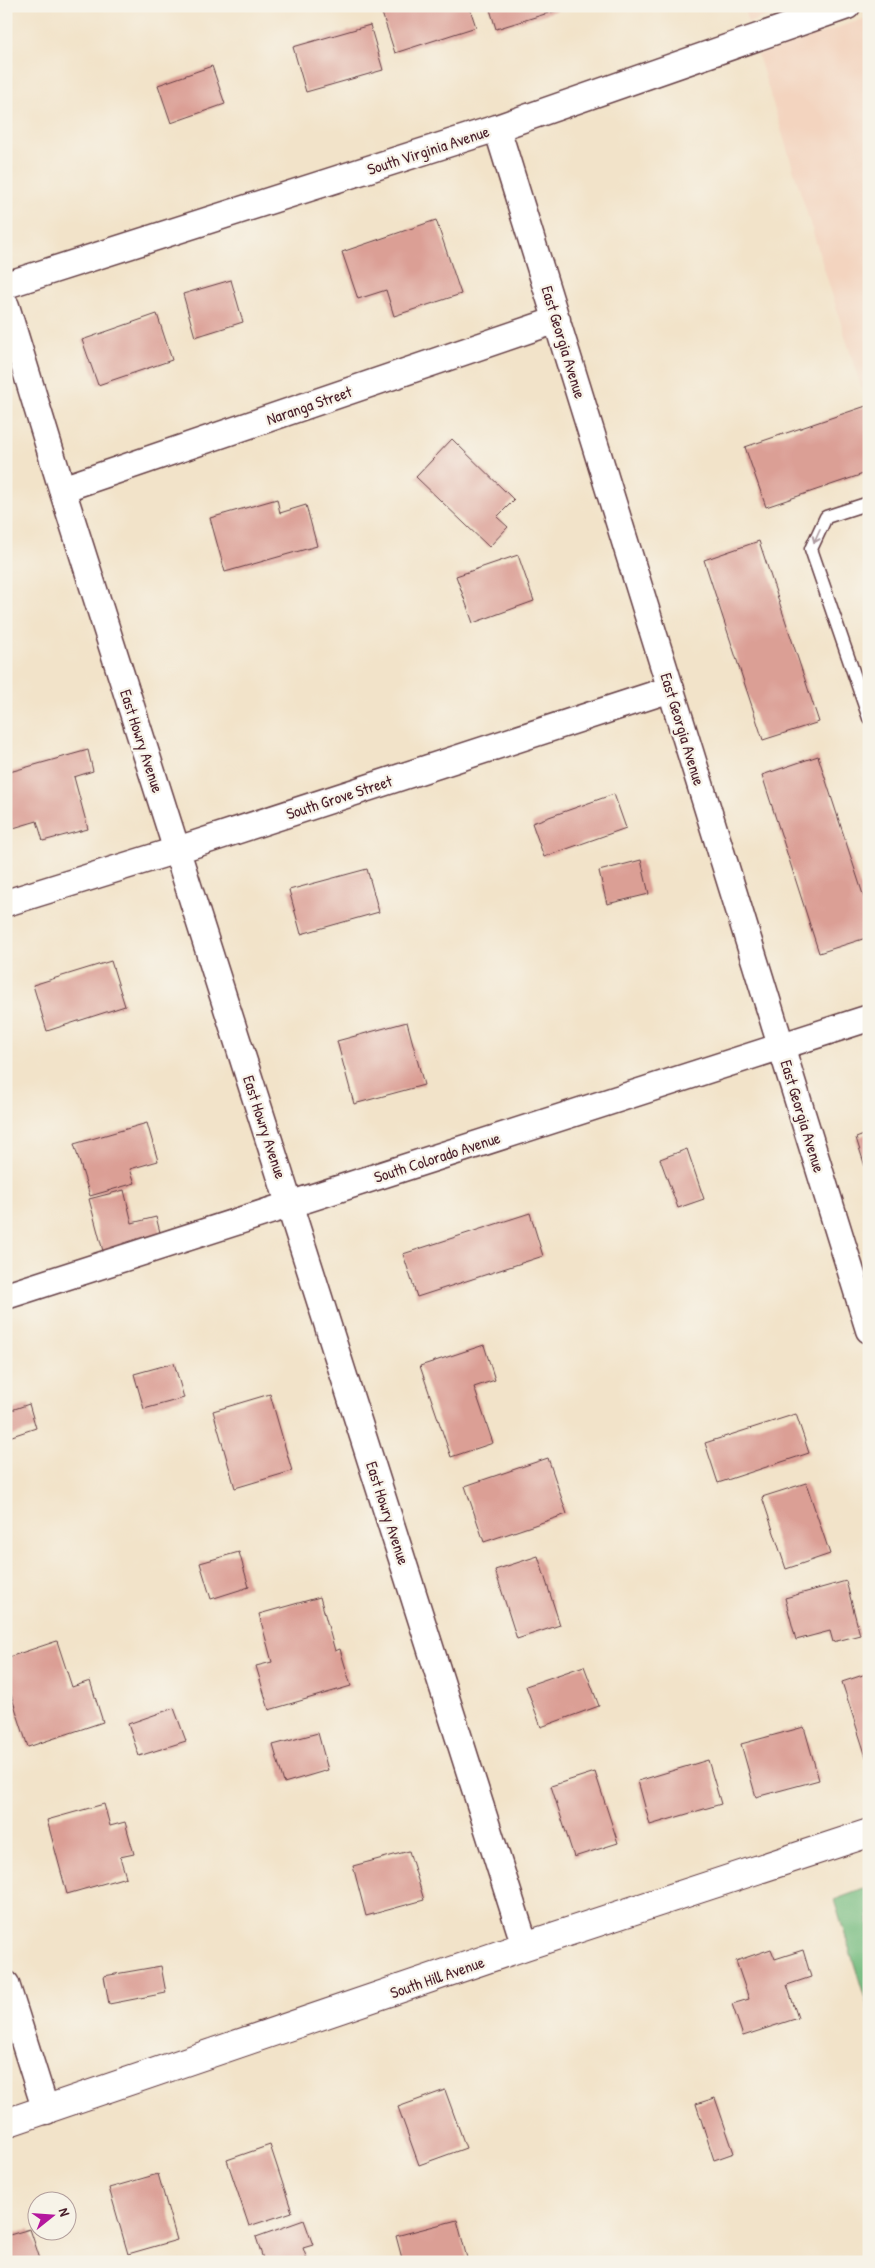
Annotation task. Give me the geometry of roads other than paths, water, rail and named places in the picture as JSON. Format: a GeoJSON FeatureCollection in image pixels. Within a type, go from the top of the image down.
{"type":"FeatureCollection","features":[{"type":"Feature","properties":{"kind":"street","name":"South Virginia Avenue"},"geometry":{"type":"LineString","coordinates":[[6,286],[497,128],[847,6]]}},
{"type":"Feature","properties":{"kind":"street","name":"East Georgia Avenue"},"geometry":{"type":"LineString","coordinates":[[497,128],[869,1330]]}},
{"type":"Feature","properties":{"kind":"street","name":"East Howry Avenue"},"geometry":{"type":"LineString","coordinates":[[6,306],[176,850],[526,1946]]}},
{"type":"Feature","properties":{"kind":"street","name":"Naranga Street"},"geometry":{"type":"LineString","coordinates":[[62,490],[557,320]]}},
{"type":"Feature","properties":{"kind":"street","name":"South Grove Street"},"geometry":{"type":"LineString","coordinates":[[6,903],[176,850],[671,689]]}},
{"type":"Feature","properties":{"kind":"street","name":"South Colorado Avenue"},"geometry":{"type":"LineString","coordinates":[[6,1296],[869,1018]]}},
{"type":"Feature","properties":{"kind":"street","name":"South Hill Avenue"},"geometry":{"type":"LineString","coordinates":[[6,2123],[46,2111],[526,1946],[869,1833]]}},
{"type":"Feature","properties":{"kind":"street"},"geometry":{"type":"LineString","coordinates":[[6,1984],[46,2111]]}},
{"type":"Feature","properties":{"kind":"lane"},"geometry":{"type":"LineString","coordinates":[[869,503],[826,517],[811,549],[869,718]]}}]}
